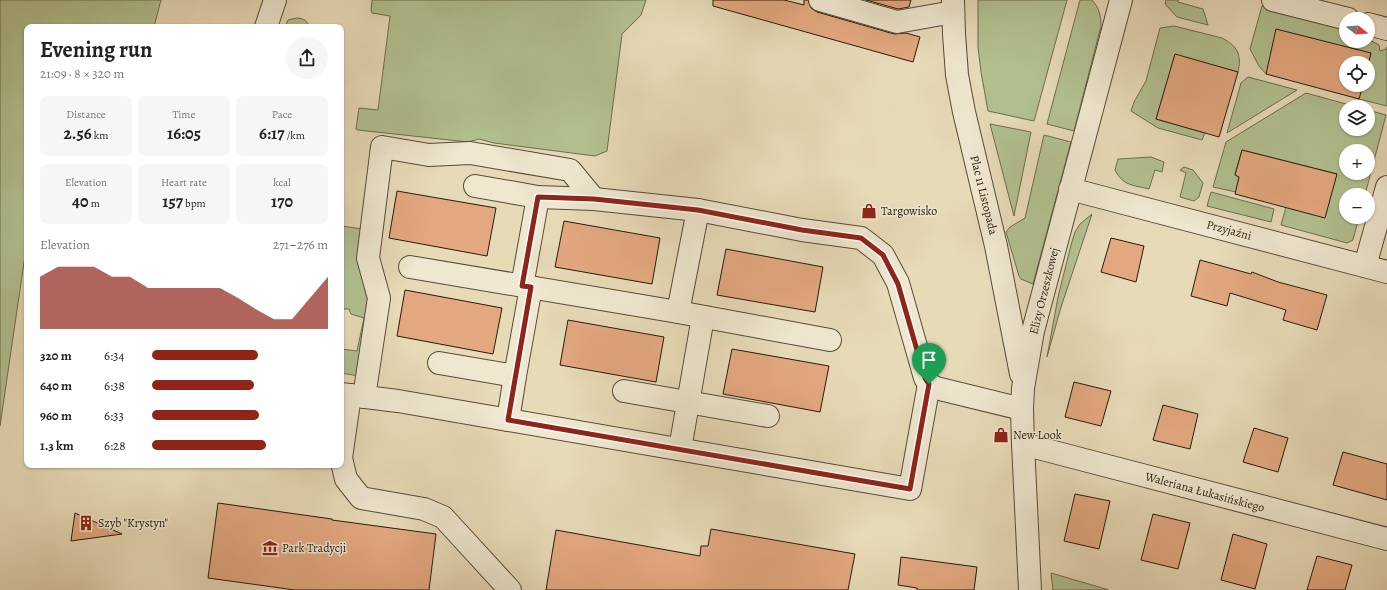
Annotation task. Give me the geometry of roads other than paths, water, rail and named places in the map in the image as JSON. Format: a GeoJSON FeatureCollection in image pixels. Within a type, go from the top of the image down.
{"type":"FeatureCollection","features":[{"type":"Feature","properties":{"kind":"street"},"geometry":{"type":"LineString","coordinates":[[267,24],[275,0]]}},
{"type":"Feature","properties":{"kind":"street"},"geometry":{"type":"LineString","coordinates":[[820,0],[898,22],[953,6]]}},
{"type":"Feature","properties":{"kind":"street","name":"Elizy Orzeszkowej"},"geometry":{"type":"LineString","coordinates":[[1030,590],[1023,444],[1023,398],[1033,331],[1121,0]]}},
{"type":"Feature","properties":{"kind":"street"},"geometry":{"type":"LineString","coordinates":[[1273,0],[1339,17]]}},
{"type":"Feature","properties":{"kind":"street","name":"Plac 11 Listopada"},"geometry":{"type":"LineString","coordinates":[[953,6],[957,75],[964,112],[996,246],[1023,398]]}},
{"type":"Feature","properties":{"kind":"street"},"geometry":{"type":"LineString","coordinates":[[1375,26],[1387,29]]}},
{"type":"Feature","properties":{"kind":"street"},"geometry":{"type":"LineString","coordinates":[[344,439],[351,395],[379,298],[368,258],[382,147],[430,155],[470,153],[570,170],[594,199]]}},
{"type":"Feature","properties":{"kind":"street"},"geometry":{"type":"LineString","coordinates":[[475,186],[538,197],[594,199],[698,210],[802,230],[861,238],[883,255],[898,284],[925,378],[929,384],[936,388],[1023,398]]}},
{"type":"Feature","properties":{"kind":"street"},"geometry":{"type":"LineString","coordinates":[[1365,266],[1387,187]]}},
{"type":"Feature","properties":{"kind":"street","name":"Przyjaźni"},"geometry":{"type":"LineString","coordinates":[[1070,189],[1387,272]]}},
{"type":"Feature","properties":{"kind":"street"},"geometry":{"type":"LineString","coordinates":[[508,420],[538,197]]}},
{"type":"Feature","properties":{"kind":"street"},"geometry":{"type":"LineString","coordinates":[[678,312],[698,210]]}},
{"type":"Feature","properties":{"kind":"street"},"geometry":{"type":"LineString","coordinates":[[410,267],[678,312],[830,340]]}},
{"type":"Feature","properties":{"kind":"street"},"geometry":{"type":"LineString","coordinates":[[680,449],[703,317]]}},
{"type":"Feature","properties":{"kind":"street"},"geometry":{"type":"LineString","coordinates":[[439,363],[515,376]]}},
{"type":"Feature","properties":{"kind":"street"},"geometry":{"type":"LineString","coordinates":[[351,395],[398,401],[910,489],[929,384]]}},
{"type":"Feature","properties":{"kind":"street"},"geometry":{"type":"LineString","coordinates":[[624,390],[768,416]]}},
{"type":"Feature","properties":{"kind":"street","name":"Waleriana Łukasińskiego"},"geometry":{"type":"LineString","coordinates":[[1023,444],[1387,539]]}},
{"type":"Feature","properties":{"kind":"street"},"geometry":{"type":"LineString","coordinates":[[344,468],[346,478],[361,498],[424,508],[443,517],[510,590]]}},
{"type":"Feature","properties":{"kind":"place","name":"Targowisko"},"geometry":{"type":"Point","coordinates":[869,211]}},
{"type":"Feature","properties":{"kind":"place","name":"New Look"},"geometry":{"type":"Point","coordinates":[1001,435]}},
{"type":"Feature","properties":{"kind":"place","name":"Szyb \"Krystyn\""},"geometry":{"type":"Point","coordinates":[86,523]}},
{"type":"Feature","properties":{"kind":"place","name":"Park Tradycji"},"geometry":{"type":"Point","coordinates":[270,548]}}]}
